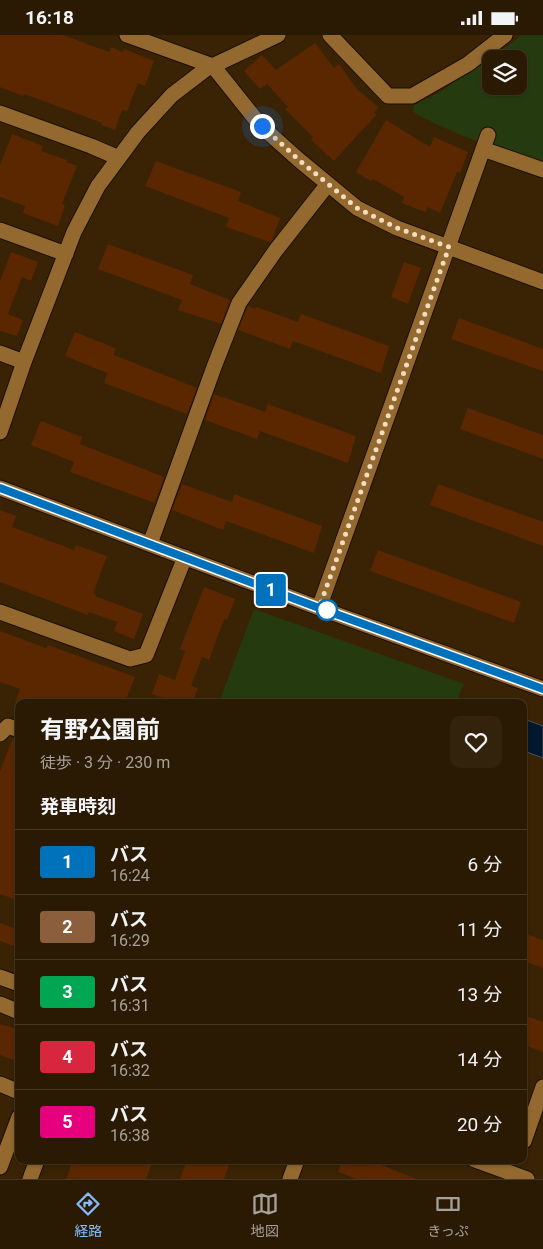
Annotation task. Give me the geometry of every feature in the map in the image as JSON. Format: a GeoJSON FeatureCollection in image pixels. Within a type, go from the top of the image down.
{"type":"FeatureCollection","features":[{"type":"Feature","properties":{"kind":"street"},"geometry":{"type":"LineString","coordinates":[[127,35],[214,66],[262,126],[299,160],[357,208],[397,228],[543,282]]}},
{"type":"Feature","properties":{"kind":"street"},"geometry":{"type":"LineString","coordinates":[[0,432],[24,362],[74,232],[98,186],[138,132],[172,95],[206,69],[278,35]]}},
{"type":"Feature","properties":{"kind":"street"},"geometry":{"type":"LineString","coordinates":[[330,35],[388,96],[412,96],[468,64],[505,35]]}},
{"type":"Feature","properties":{"kind":"street"},"geometry":{"type":"LineString","coordinates":[[0,113],[91,145],[118,158]]}},
{"type":"Feature","properties":{"kind":"street"},"geometry":{"type":"LineString","coordinates":[[319,608],[486,142],[543,170]]}},
{"type":"Feature","properties":{"kind":"street"},"geometry":{"type":"LineString","coordinates":[[150,544],[239,303],[276,249],[328,184]]}},
{"type":"Feature","properties":{"kind":"street"},"geometry":{"type":"LineString","coordinates":[[0,230],[66,254]]}},
{"type":"Feature","properties":{"kind":"street"},"geometry":{"type":"LineString","coordinates":[[0,353],[24,362]]}},
{"type":"Feature","properties":{"kind":"street"},"geometry":{"type":"LineString","coordinates":[[0,488],[319,608],[543,689]]}},
{"type":"Feature","properties":{"kind":"street"},"geometry":{"type":"LineString","coordinates":[[0,612],[130,659],[146,655],[185,557]]}},
{"type":"Feature","properties":{"kind":"street"},"geometry":{"type":"LineString","coordinates":[[0,734],[8,726],[15,729]]}},
{"type":"Feature","properties":{"kind":"street"},"geometry":{"type":"LineString","coordinates":[[0,977],[15,983]]}},
{"type":"Feature","properties":{"kind":"street"},"geometry":{"type":"LineString","coordinates":[[0,1004],[15,1010]]}},
{"type":"Feature","properties":{"kind":"street"},"geometry":{"type":"LineString","coordinates":[[0,1084],[15,1090]]}},
{"type":"Feature","properties":{"kind":"street"},"geometry":{"type":"LineString","coordinates":[[527,1132],[543,1087]]}},
{"type":"Feature","properties":{"kind":"street"},"geometry":{"type":"LineString","coordinates":[[0,1167],[15,1128]]}},
{"type":"Feature","properties":{"kind":"street"},"geometry":{"type":"LineString","coordinates":[[30,1179],[36,1164]]}},
{"type":"Feature","properties":{"kind":"street"},"geometry":{"type":"LineString","coordinates":[[290,1179],[296,1164]]}},
{"type":"Feature","properties":{"kind":"street"},"geometry":{"type":"LineString","coordinates":[[488,1164],[518,1173]]}},
{"type":"Feature","properties":{"kind":"green space"},"geometry":{"type":"Polygon","coordinates":[[[521,35],[543,35],[543,163],[460,135],[413,112],[414,105],[442,91],[482,62],[482,95],[527,95],[527,50],[501,50],[521,35]]]}},
{"type":"Feature","properties":{"kind":"green space"},"geometry":{"type":"Polygon","coordinates":[[[254,609],[464,684],[457,699],[220,699],[254,609]]]}},
{"type":"Feature","properties":{"kind":"water"},"geometry":{"type":"Polygon","coordinates":[[[527,720],[543,726],[543,758],[527,752],[527,720]]]}},
{"type":"Feature","properties":{"kind":"building"},"geometry":{"type":"Polygon","coordinates":[[[0,35],[63,35],[109,52],[111,47],[123,52],[124,49],[154,61],[145,86],[138,83],[127,111],[122,110],[115,130],[65,109],[0,87],[0,35]]]}},
{"type":"Feature","properties":{"kind":"building"},"geometry":{"type":"Polygon","coordinates":[[[315,43],[334,68],[339,64],[356,88],[378,107],[374,113],[377,114],[334,161],[311,140],[313,137],[285,109],[288,107],[267,84],[260,89],[244,71],[262,55],[276,70],[315,43]]]}},
{"type":"Feature","properties":{"kind":"building"},"geometry":{"type":"Polygon","coordinates":[[[386,120],[430,147],[434,137],[468,152],[460,173],[457,172],[440,213],[428,207],[425,212],[402,203],[404,197],[373,179],[371,181],[356,172],[386,120]]]}},
{"type":"Feature","properties":{"kind":"building"},"geometry":{"type":"Polygon","coordinates":[[[12,134],[43,146],[41,151],[67,160],[67,162],[77,166],[62,204],[65,205],[58,226],[23,213],[25,206],[0,197],[0,165],[12,134]]]}},
{"type":"Feature","properties":{"kind":"building"},"geometry":{"type":"Polygon","coordinates":[[[156,161],[241,192],[238,201],[280,218],[272,240],[270,242],[226,227],[229,218],[145,186],[156,161]]]}},
{"type":"Feature","properties":{"kind":"building"},"geometry":{"type":"Polygon","coordinates":[[[108,244],[193,275],[190,284],[230,300],[221,324],[178,310],[182,300],[98,269],[108,244]]]}},
{"type":"Feature","properties":{"kind":"building"},"geometry":{"type":"Polygon","coordinates":[[[11,252],[38,262],[31,281],[22,277],[8,314],[23,320],[17,336],[0,331],[0,282],[11,252]]]}},
{"type":"Feature","properties":{"kind":"building"},"geometry":{"type":"Polygon","coordinates":[[[404,262],[421,268],[408,304],[391,297],[404,262]]]}},
{"type":"Feature","properties":{"kind":"building"},"geometry":{"type":"Polygon","coordinates":[[[248,306],[298,322],[301,314],[389,346],[381,373],[293,341],[290,349],[238,330],[248,306]]]}},
{"type":"Feature","properties":{"kind":"building"},"geometry":{"type":"Polygon","coordinates":[[[459,318],[543,349],[543,371],[451,339],[459,318]]]}},
{"type":"Feature","properties":{"kind":"building"},"geometry":{"type":"Polygon","coordinates":[[[75,332],[115,348],[114,355],[197,388],[187,414],[104,383],[107,373],[65,356],[75,332]]]}},
{"type":"Feature","properties":{"kind":"building"},"geometry":{"type":"Polygon","coordinates":[[[214,394],[265,412],[268,404],[356,436],[348,463],[260,431],[257,439],[205,420],[214,394]]]}},
{"type":"Feature","properties":{"kind":"building"},"geometry":{"type":"Polygon","coordinates":[[[468,408],[543,435],[543,459],[460,429],[468,408]]]}},
{"type":"Feature","properties":{"kind":"building"},"geometry":{"type":"Polygon","coordinates":[[[41,421],[82,437],[80,444],[164,477],[155,503],[70,472],[74,462],[31,445],[41,421]]]}},
{"type":"Feature","properties":{"kind":"building"},"geometry":{"type":"Polygon","coordinates":[[[182,484],[232,502],[234,494],[322,526],[314,553],[226,521],[223,530],[172,510],[182,484]]]}},
{"type":"Feature","properties":{"kind":"building"},"geometry":{"type":"Polygon","coordinates":[[[438,484],[543,522],[543,546],[430,505],[438,484]]]}},
{"type":"Feature","properties":{"kind":"building"},"geometry":{"type":"Polygon","coordinates":[[[0,510],[16,516],[12,527],[74,550],[76,545],[107,556],[93,593],[96,594],[95,596],[143,614],[134,639],[114,631],[117,622],[89,612],[88,615],[0,582],[0,510]]]}},
{"type":"Feature","properties":{"kind":"building"},"geometry":{"type":"Polygon","coordinates":[[[378,550],[521,602],[514,623],[370,571],[378,550]]]}},
{"type":"Feature","properties":{"kind":"building"},"geometry":{"type":"Polygon","coordinates":[[[204,587],[235,599],[227,620],[224,619],[209,660],[202,657],[191,686],[198,688],[194,699],[165,699],[152,694],[159,674],[175,680],[185,651],[180,649],[204,587]]]}},
{"type":"Feature","properties":{"kind":"building"},"geometry":{"type":"Polygon","coordinates":[[[0,631],[46,648],[48,645],[135,677],[127,699],[16,699],[20,689],[0,682],[0,631]]]}},
{"type":"Feature","properties":{"kind":"building"},"geometry":{"type":"Polygon","coordinates":[[[13,738],[15,738],[15,900],[0,894],[0,771],[13,738]]]}},
{"type":"Feature","properties":{"kind":"building"},"geometry":{"type":"Polygon","coordinates":[[[0,923],[15,929],[15,947],[0,941],[0,923]]]}},
{"type":"Feature","properties":{"kind":"building"},"geometry":{"type":"Polygon","coordinates":[[[527,934],[543,940],[543,968],[527,962],[527,934]]]}},
{"type":"Feature","properties":{"kind":"building"},"geometry":{"type":"Polygon","coordinates":[[[527,1016],[543,1022],[543,1052],[527,1046],[527,1016]]]}},
{"type":"Feature","properties":{"kind":"building"},"geometry":{"type":"Polygon","coordinates":[[[0,1024],[15,1029],[15,1061],[0,1055],[0,1024]]]}},
{"type":"Feature","properties":{"kind":"building"},"geometry":{"type":"Polygon","coordinates":[[[72,1164],[152,1164],[146,1179],[66,1179],[72,1164]]]}},
{"type":"Feature","properties":{"kind":"building"},"geometry":{"type":"Polygon","coordinates":[[[186,1164],[230,1164],[224,1179],[180,1179],[186,1164]]]}},
{"type":"Feature","properties":{"kind":"building"},"geometry":{"type":"Polygon","coordinates":[[[341,1164],[378,1164],[415,1179],[356,1179],[338,1172],[341,1164]]]}},
{"type":"Feature","properties":{"kind":"bus line","name":"1"},"geometry":{"type":"LineString","coordinates":[[0,488],[319,608],[543,689]]}},
{"type":"Feature","properties":{"kind":"route"},"geometry":{"type":"LineString","coordinates":[[262,126],[299,160],[357,208],[397,228],[449,247],[319,608],[327,610]]}}]}
